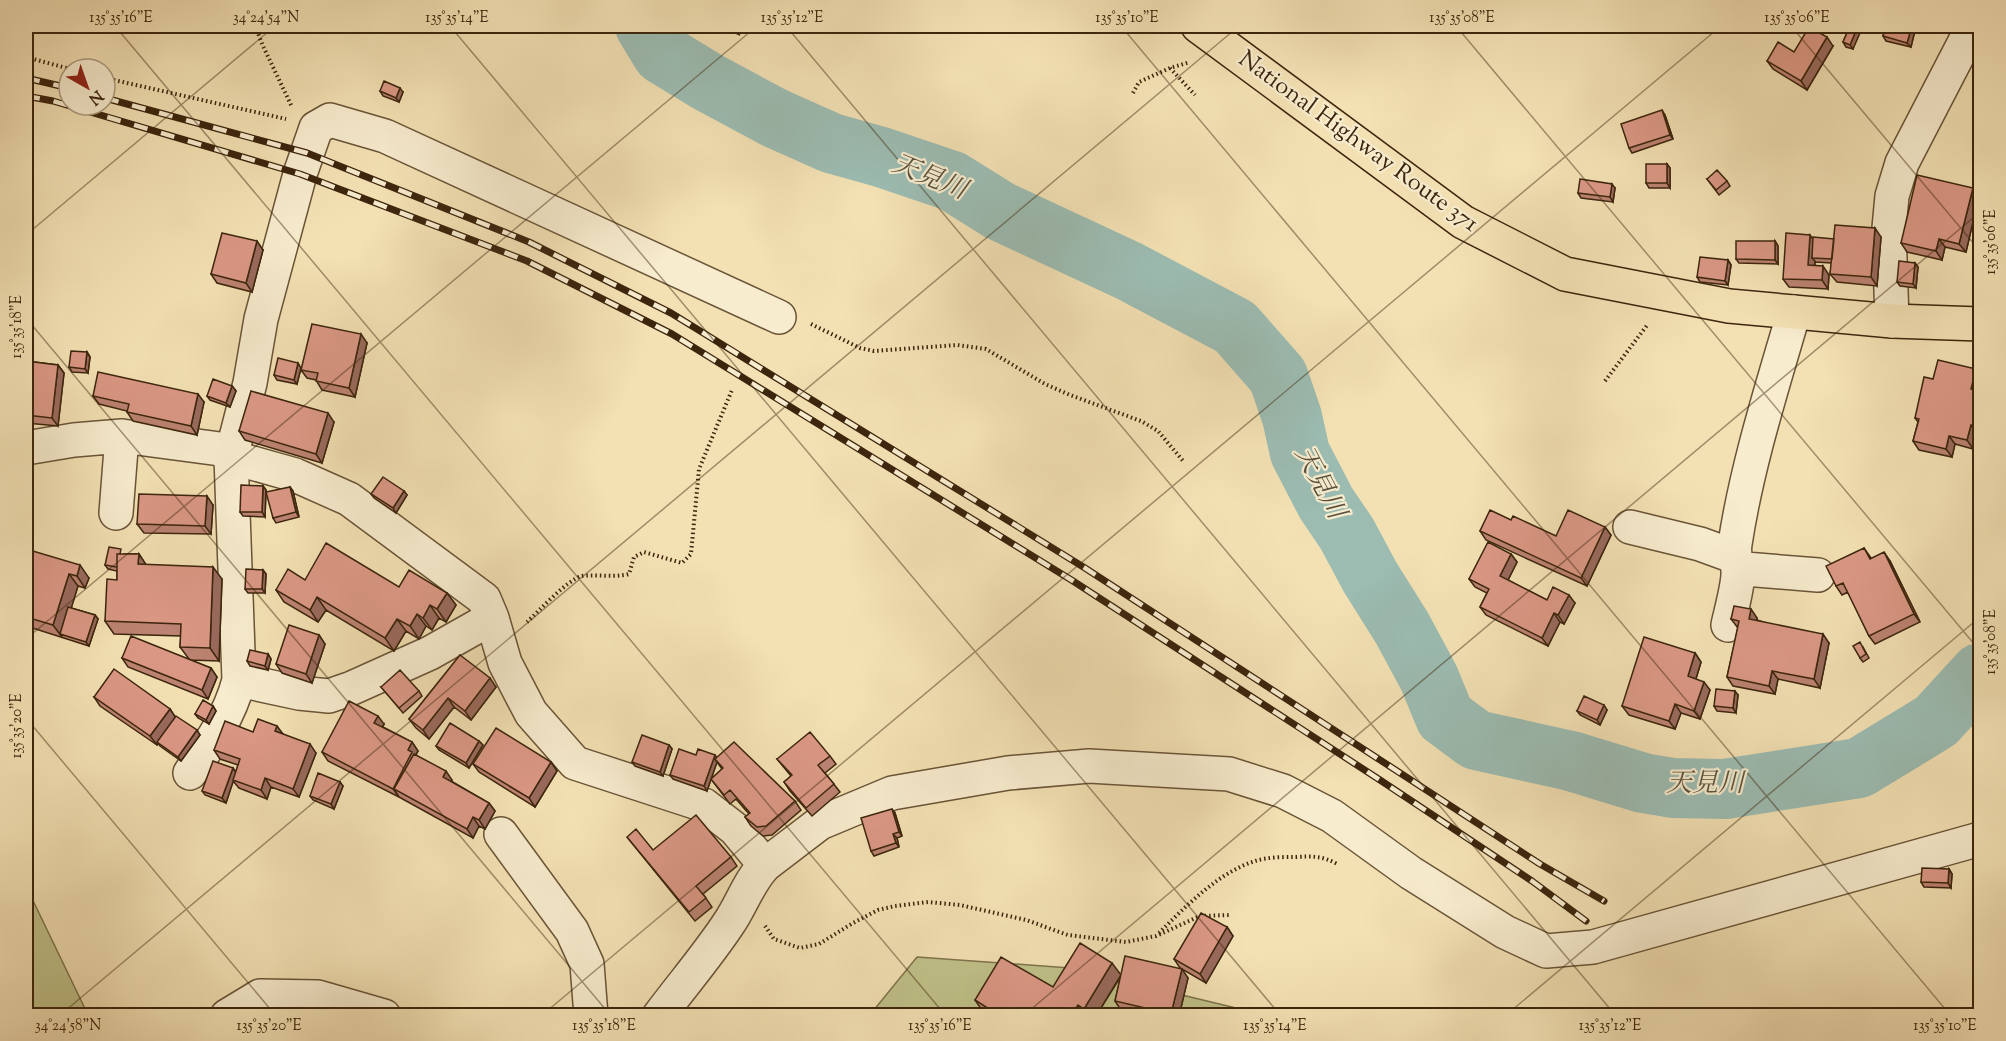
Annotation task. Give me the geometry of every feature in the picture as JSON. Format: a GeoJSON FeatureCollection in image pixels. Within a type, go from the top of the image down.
{"type":"FeatureCollection","features":[{"type":"Feature","properties":{"kind":"highway","name":"National Highway Route 371"},"geometry":{"type":"LineString","coordinates":[[1198,26],[1463,222],[1565,274],[1729,306],[1892,321],[1980,324]]}},
{"type":"Feature","properties":{"kind":"street"},"geometry":{"type":"LineString","coordinates":[[1892,321],[1889,228],[1892,196],[1902,163],[1973,26]]}},
{"type":"Feature","properties":{"kind":"street"},"geometry":{"type":"LineString","coordinates":[[190,773],[212,742],[239,680],[231,457],[250,383],[264,308],[300,174],[307,124],[330,120],[385,136],[790,318]]}},
{"type":"Feature","properties":{"kind":"street"},"geometry":{"type":"LineString","coordinates":[[1728,625],[1750,470],[1766,405],[1794,312]]}},
{"type":"Feature","properties":{"kind":"street"},"geometry":{"type":"LineString","coordinates":[[116,513],[122,436]]}},
{"type":"Feature","properties":{"kind":"street"},"geometry":{"type":"LineString","coordinates":[[26,448],[74,440],[122,436],[220,449],[231,457],[295,476],[349,500],[484,599],[506,663],[531,712],[575,763],[704,805],[735,829],[765,865]]}},
{"type":"Feature","properties":{"kind":"street"},"geometry":{"type":"LineString","coordinates":[[1630,527],[1700,544],[1745,569],[1818,575]]}},
{"type":"Feature","properties":{"kind":"street"},"geometry":{"type":"LineString","coordinates":[[239,680],[299,693],[329,696],[352,688],[396,666],[496,631]]}},
{"type":"Feature","properties":{"kind":"street"},"geometry":{"type":"LineString","coordinates":[[659,1016],[728,925],[755,875],[820,823],[892,793],[998,775],[1089,766],[1229,774],[1283,790],[1332,816],[1411,873],[1505,932],[1546,951],[1593,947],[1980,839]]}},
{"type":"Feature","properties":{"kind":"street"},"geometry":{"type":"LineString","coordinates":[[501,834],[572,931],[587,964],[591,1016]]}},
{"type":"Feature","properties":{"kind":"street"},"geometry":{"type":"LineString","coordinates":[[227,1016],[260,996],[318,997],[384,1016]]}},
{"type":"Feature","properties":{"kind":"path"},"geometry":{"type":"LineString","coordinates":[[255,26],[263,46],[307,124]]}},
{"type":"Feature","properties":{"kind":"path"},"geometry":{"type":"LineString","coordinates":[[738,35],[742,26]]}},
{"type":"Feature","properties":{"kind":"path"},"geometry":{"type":"LineString","coordinates":[[1133,93],[1139,82],[1170,68],[1202,58],[1224,46]]}},
{"type":"Feature","properties":{"kind":"path"},"geometry":{"type":"LineString","coordinates":[[26,57],[57,65]]}},
{"type":"Feature","properties":{"kind":"path"},"geometry":{"type":"LineString","coordinates":[[1170,68],[1194,95]]}},
{"type":"Feature","properties":{"kind":"path"},"geometry":{"type":"LineString","coordinates":[[117,81],[307,124]]}},
{"type":"Feature","properties":{"kind":"path"},"geometry":{"type":"LineString","coordinates":[[790,318],[860,348],[874,351],[957,345],[986,349],[1061,392],[1141,421],[1158,430],[1184,462]]}},
{"type":"Feature","properties":{"kind":"path"},"geometry":{"type":"LineString","coordinates":[[1605,381],[1648,324]]}},
{"type":"Feature","properties":{"kind":"path"},"geometry":{"type":"LineString","coordinates":[[496,631],[548,601],[580,576],[615,577],[630,574],[634,556],[644,552],[682,563],[691,554],[699,469],[732,390]]}},
{"type":"Feature","properties":{"kind":"path"},"geometry":{"type":"LineString","coordinates":[[1156,936],[1195,899],[1239,867],[1257,860],[1320,856],[1344,868]]}},
{"type":"Feature","properties":{"kind":"path"},"geometry":{"type":"LineString","coordinates":[[762,919],[774,939],[800,948],[819,944],[878,910],[928,902],[960,905],[1026,920],[1068,935],[1126,942],[1156,936],[1200,916],[1231,915]]}},
{"type":"Feature","properties":{"kind":"green space"},"geometry":{"type":"Polygon","coordinates":[[[26,886],[88,1015],[26,1015],[26,886]]]}},
{"type":"Feature","properties":{"kind":"green space"},"geometry":{"type":"Polygon","coordinates":[[[917,957],[1070,968],[1265,1015],[869,1016],[917,957]]]}},
{"type":"Feature","properties":{"kind":"building"},"geometry":{"type":"Polygon","coordinates":[[[1850,26],[1858,26],[1850,45],[1843,42],[1850,26]]]}},
{"type":"Feature","properties":{"kind":"building"},"geometry":{"type":"Polygon","coordinates":[[[1886,26],[1912,26],[1907,43],[1883,36],[1886,26]]]}},
{"type":"Feature","properties":{"kind":"building"},"geometry":{"type":"Polygon","coordinates":[[[1809,27],[1827,37],[1801,81],[1767,61],[1778,42],[1794,52],[1809,27]]]}},
{"type":"Feature","properties":{"kind":"building"},"geometry":{"type":"Polygon","coordinates":[[[384,81],[400,88],[396,98],[380,91],[384,81]]]}},
{"type":"Feature","properties":{"kind":"building"},"geometry":{"type":"Polygon","coordinates":[[[1662,110],[1670,135],[1629,148],[1621,124],[1662,110]]]}},
{"type":"Feature","properties":{"kind":"building"},"geometry":{"type":"Polygon","coordinates":[[[1646,164],[1667,164],[1667,183],[1646,183],[1646,164]]]}},
{"type":"Feature","properties":{"kind":"building"},"geometry":{"type":"Polygon","coordinates":[[[1717,170],[1727,181],[1716,190],[1707,179],[1717,170]]]}},
{"type":"Feature","properties":{"kind":"building"},"geometry":{"type":"Polygon","coordinates":[[[1917,175],[1973,188],[1959,244],[1939,239],[1936,251],[1901,243],[1917,175]]]}},
{"type":"Feature","properties":{"kind":"building"},"geometry":{"type":"Polygon","coordinates":[[[1580,179],[1612,184],[1610,197],[1578,193],[1580,179]]]}},
{"type":"Feature","properties":{"kind":"building"},"geometry":{"type":"Polygon","coordinates":[[[1835,225],[1875,228],[1871,277],[1830,274],[1835,225]]]}},
{"type":"Feature","properties":{"kind":"building"},"geometry":{"type":"Polygon","coordinates":[[[222,233],[257,241],[246,283],[211,274],[222,233]]]}},
{"type":"Feature","properties":{"kind":"building"},"geometry":{"type":"Polygon","coordinates":[[[1786,233],[1810,235],[1808,265],[1823,266],[1822,280],[1783,279],[1786,233]]]}},
{"type":"Feature","properties":{"kind":"building"},"geometry":{"type":"Polygon","coordinates":[[[1813,237],[1834,239],[1832,259],[1812,258],[1813,237]]]}},
{"type":"Feature","properties":{"kind":"building"},"geometry":{"type":"Polygon","coordinates":[[[1736,241],[1775,241],[1775,260],[1736,259],[1736,241]]]}},
{"type":"Feature","properties":{"kind":"building"},"geometry":{"type":"Polygon","coordinates":[[[1700,257],[1728,260],[1725,281],[1697,277],[1700,257]]]}},
{"type":"Feature","properties":{"kind":"building"},"geometry":{"type":"Polygon","coordinates":[[[1899,261],[1915,263],[1913,284],[1897,282],[1899,261]]]}},
{"type":"Feature","properties":{"kind":"building"},"geometry":{"type":"Polygon","coordinates":[[[312,324],[361,334],[349,388],[316,381],[318,373],[301,370],[312,324]]]}},
{"type":"Feature","properties":{"kind":"building"},"geometry":{"type":"Polygon","coordinates":[[[71,351],[87,352],[85,369],[69,367],[71,351]]]}},
{"type":"Feature","properties":{"kind":"building"},"geometry":{"type":"Polygon","coordinates":[[[278,358],[298,363],[294,380],[274,375],[278,358]]]}},
{"type":"Feature","properties":{"kind":"building"},"geometry":{"type":"Polygon","coordinates":[[[1938,360],[1976,369],[1971,389],[1980,391],[1980,427],[1971,425],[1967,440],[1949,436],[1946,449],[1913,441],[1919,419],[1915,418],[1924,377],[1933,379],[1938,360]]]}},
{"type":"Feature","properties":{"kind":"building"},"geometry":{"type":"Polygon","coordinates":[[[26,361],[58,365],[52,418],[26,415],[26,361]]]}},
{"type":"Feature","properties":{"kind":"building"},"geometry":{"type":"Polygon","coordinates":[[[98,372],[198,394],[191,426],[127,412],[129,404],[93,396],[98,372]]]}},
{"type":"Feature","properties":{"kind":"building"},"geometry":{"type":"Polygon","coordinates":[[[213,379],[232,386],[226,403],[207,396],[213,379]]]}},
{"type":"Feature","properties":{"kind":"building"},"geometry":{"type":"Polygon","coordinates":[[[251,391],[328,413],[316,454],[239,431],[251,391]]]}},
{"type":"Feature","properties":{"kind":"building"},"geometry":{"type":"Polygon","coordinates":[[[383,477],[404,491],[393,508],[371,494],[383,477]]]}},
{"type":"Feature","properties":{"kind":"building"},"geometry":{"type":"Polygon","coordinates":[[[241,485],[263,486],[262,512],[240,512],[241,485]]]}},
{"type":"Feature","properties":{"kind":"building"},"geometry":{"type":"Polygon","coordinates":[[[290,487],[296,512],[273,518],[266,492],[290,487]]]}},
{"type":"Feature","properties":{"kind":"building"},"geometry":{"type":"Polygon","coordinates":[[[139,494],[207,496],[205,526],[137,524],[139,494]]]}},
{"type":"Feature","properties":{"kind":"building"},"geometry":{"type":"Polygon","coordinates":[[[1490,510],[1511,520],[1513,516],[1556,536],[1568,510],[1605,527],[1581,578],[1480,531],[1490,510]]]}},
{"type":"Feature","properties":{"kind":"building"},"geometry":{"type":"Polygon","coordinates":[[[1488,542],[1511,554],[1500,576],[1547,600],[1553,587],[1569,595],[1558,615],[1554,613],[1542,638],[1480,607],[1489,589],[1469,579],[1488,542]]]}},
{"type":"Feature","properties":{"kind":"building"},"geometry":{"type":"Polygon","coordinates":[[[326,543],[399,587],[409,570],[447,593],[437,609],[430,605],[423,618],[417,614],[410,626],[397,619],[385,638],[317,597],[310,610],[276,590],[288,569],[305,580],[326,543]]]}},
{"type":"Feature","properties":{"kind":"building"},"geometry":{"type":"Polygon","coordinates":[[[109,547],[121,549],[120,554],[117,554],[117,567],[105,565],[109,547]]]}},
{"type":"Feature","properties":{"kind":"building"},"geometry":{"type":"Polygon","coordinates":[[[1864,548],[1870,559],[1884,552],[1914,614],[1869,636],[1843,583],[1836,586],[1826,566],[1864,548]]]}},
{"type":"Feature","properties":{"kind":"building"},"geometry":{"type":"Polygon","coordinates":[[[26,549],[80,565],[77,576],[69,574],[53,625],[26,617],[26,549]]]}},
{"type":"Feature","properties":{"kind":"building"},"geometry":{"type":"Polygon","coordinates":[[[117,554],[139,554],[138,564],[213,567],[210,648],[180,647],[181,624],[105,621],[107,579],[117,580],[117,554]]]}},
{"type":"Feature","properties":{"kind":"building"},"geometry":{"type":"Polygon","coordinates":[[[246,569],[263,570],[262,589],[245,589],[246,569]]]}},
{"type":"Feature","properties":{"kind":"building"},"geometry":{"type":"Polygon","coordinates":[[[1734,606],[1751,609],[1749,619],[1823,634],[1814,679],[1772,671],[1769,686],[1727,677],[1739,621],[1731,619],[1734,606]]]}},
{"type":"Feature","properties":{"kind":"building"},"geometry":{"type":"Polygon","coordinates":[[[68,607],[95,615],[86,642],[60,634],[68,607]]]}},
{"type":"Feature","properties":{"kind":"building"},"geometry":{"type":"Polygon","coordinates":[[[289,625],[319,635],[306,674],[276,664],[289,625]]]}},
{"type":"Feature","properties":{"kind":"building"},"geometry":{"type":"Polygon","coordinates":[[[131,636],[211,668],[202,690],[122,658],[131,636]]]}},
{"type":"Feature","properties":{"kind":"building"},"geometry":{"type":"Polygon","coordinates":[[[1644,637],[1695,653],[1688,676],[1704,682],[1694,711],[1675,704],[1669,721],[1622,706],[1644,637]]]}},
{"type":"Feature","properties":{"kind":"building"},"geometry":{"type":"Polygon","coordinates":[[[1860,642],[1866,654],[1860,658],[1853,646],[1860,642]]]}},
{"type":"Feature","properties":{"kind":"building"},"geometry":{"type":"Polygon","coordinates":[[[250,650],[268,654],[265,666],[247,661],[250,650]]]}},
{"type":"Feature","properties":{"kind":"building"},"geometry":{"type":"Polygon","coordinates":[[[460,655],[490,678],[465,711],[448,698],[423,730],[409,719],[460,655]]]}},
{"type":"Feature","properties":{"kind":"building"},"geometry":{"type":"Polygon","coordinates":[[[114,669],[170,709],[150,736],[94,697],[114,669]]]}},
{"type":"Feature","properties":{"kind":"building"},"geometry":{"type":"Polygon","coordinates":[[[400,670],[419,691],[399,708],[381,687],[400,670]]]}},
{"type":"Feature","properties":{"kind":"building"},"geometry":{"type":"Polygon","coordinates":[[[1716,689],[1735,691],[1733,708],[1714,706],[1716,689]]]}},
{"type":"Feature","properties":{"kind":"building"},"geometry":{"type":"Polygon","coordinates":[[[1584,696],[1604,705],[1597,720],[1577,711],[1584,696]]]}},
{"type":"Feature","properties":{"kind":"building"},"geometry":{"type":"Polygon","coordinates":[[[203,700],[213,706],[206,720],[195,714],[203,700]]]}},
{"type":"Feature","properties":{"kind":"building"},"geometry":{"type":"Polygon","coordinates":[[[349,701],[378,716],[374,723],[412,742],[408,750],[412,752],[393,789],[322,752],[349,701]]]}},
{"type":"Feature","properties":{"kind":"building"},"geometry":{"type":"Polygon","coordinates":[[[176,716],[197,730],[178,757],[157,742],[176,716]]]}},
{"type":"Feature","properties":{"kind":"building"},"geometry":{"type":"Polygon","coordinates":[[[258,719],[277,726],[275,731],[310,744],[293,789],[265,778],[261,790],[233,780],[240,759],[214,750],[225,721],[253,732],[258,719]]]}},
{"type":"Feature","properties":{"kind":"building"},"geometry":{"type":"Polygon","coordinates":[[[450,723],[479,741],[466,763],[436,746],[450,723]]]}},
{"type":"Feature","properties":{"kind":"building"},"geometry":{"type":"Polygon","coordinates":[[[496,728],[551,762],[529,798],[473,764],[496,728]]]}},
{"type":"Feature","properties":{"kind":"building"},"geometry":{"type":"Polygon","coordinates":[[[810,732],[830,756],[818,765],[834,784],[806,808],[784,782],[792,775],[777,759],[810,732]]]}},
{"type":"Feature","properties":{"kind":"building"},"geometry":{"type":"Polygon","coordinates":[[[642,735],[669,745],[660,772],[632,762],[642,735]]]}},
{"type":"Feature","properties":{"kind":"building"},"geometry":{"type":"Polygon","coordinates":[[[734,742],[795,801],[766,826],[757,827],[745,817],[750,813],[730,790],[724,795],[711,779],[723,768],[715,759],[734,742]]]}},
{"type":"Feature","properties":{"kind":"building"},"geometry":{"type":"Polygon","coordinates":[[[679,749],[696,755],[698,749],[715,755],[704,786],[670,775],[679,749]]]}},
{"type":"Feature","properties":{"kind":"building"},"geometry":{"type":"Polygon","coordinates":[[[414,754],[446,771],[443,777],[489,803],[479,820],[473,817],[467,829],[394,789],[414,754]]]}},
{"type":"Feature","properties":{"kind":"building"},"geometry":{"type":"Polygon","coordinates":[[[213,761],[233,768],[222,798],[202,791],[213,761]]]}},
{"type":"Feature","properties":{"kind":"building"},"geometry":{"type":"Polygon","coordinates":[[[318,773],[340,782],[331,804],[310,796],[318,773]]]}},
{"type":"Feature","properties":{"kind":"building"},"geometry":{"type":"Polygon","coordinates":[[[892,809],[899,832],[893,834],[896,843],[871,851],[861,818],[892,809]]]}},
{"type":"Feature","properties":{"kind":"building"},"geometry":{"type":"Polygon","coordinates":[[[696,815],[731,857],[696,886],[706,898],[689,912],[627,837],[636,829],[653,850],[696,815]]]}},
{"type":"Feature","properties":{"kind":"building"},"geometry":{"type":"Polygon","coordinates":[[[1922,868],[1949,869],[1948,883],[1921,882],[1922,868]]]}},
{"type":"Feature","properties":{"kind":"building"},"geometry":{"type":"Polygon","coordinates":[[[1201,913],[1227,927],[1200,974],[1174,959],[1201,913]]]}},
{"type":"Feature","properties":{"kind":"building"},"geometry":{"type":"Polygon","coordinates":[[[1080,943],[1112,963],[1084,1009],[1078,1005],[1071,1016],[1000,1016],[975,1000],[1001,957],[1053,987],[1080,943]]]}},
{"type":"Feature","properties":{"kind":"building"},"geometry":{"type":"Polygon","coordinates":[[[1125,956],[1182,969],[1171,1014],[1115,1001],[1125,956]]]}},
{"type":"Feature","properties":{"kind":"waterway","name":"天見川"},"geometry":{"type":"LineString","coordinates":[[645,26],[662,54],[775,118],[831,143],[952,181],[1000,211],[1129,271],[1235,327],[1278,376],[1292,417],[1300,453],[1326,503],[1347,534],[1370,577],[1402,628],[1429,678],[1445,717],[1476,740],[1571,761],[1643,783],[1673,788],[1725,789],[1859,768],[1936,721],[1980,673]]}},
{"type":"Feature","properties":{"kind":"railway"},"geometry":{"type":"LineString","coordinates":[[26,78],[57,85]]}},
{"type":"Feature","properties":{"kind":"railway"},"geometry":{"type":"LineString","coordinates":[[26,96],[53,101],[300,174],[527,261],[672,334],[1073,581],[1380,780],[1532,881],[1586,921]]}},
{"type":"Feature","properties":{"kind":"railway"},"geometry":{"type":"LineString","coordinates":[[117,101],[307,153],[529,242],[671,313],[1085,568],[1540,864],[1604,901]]}}]}
